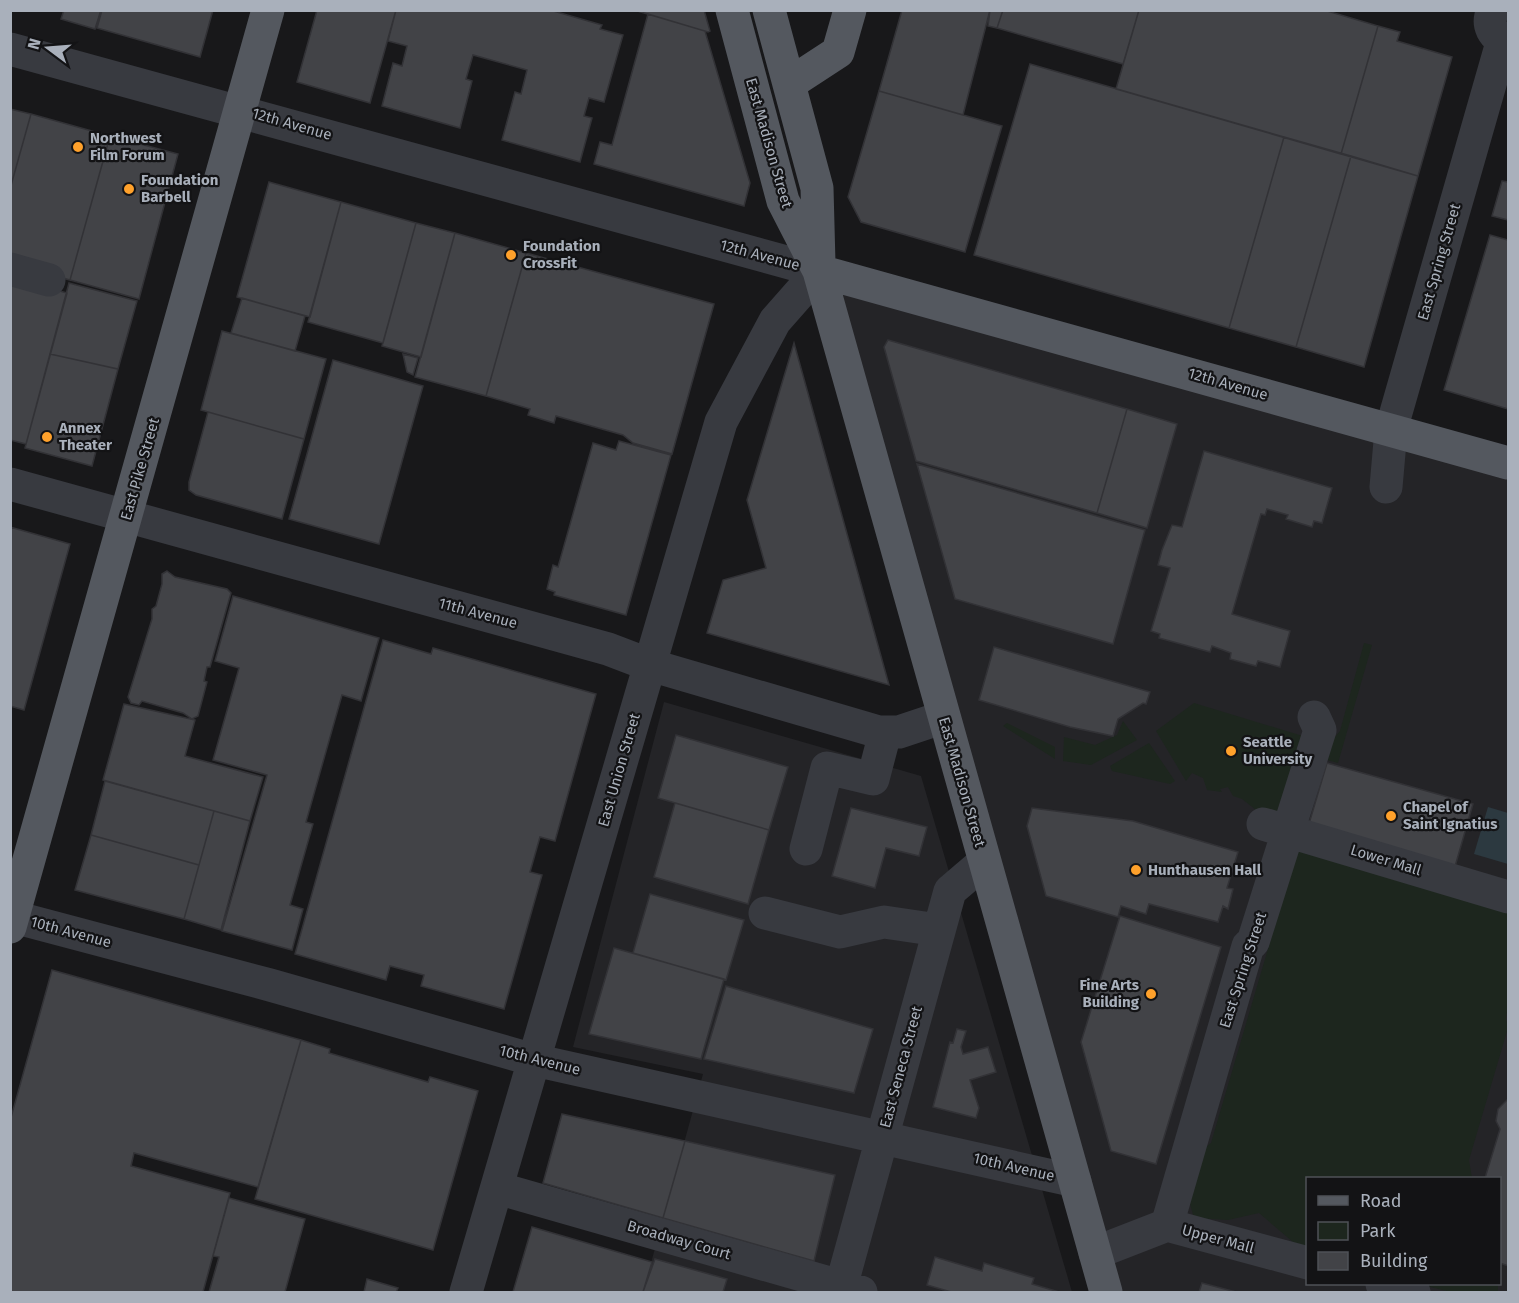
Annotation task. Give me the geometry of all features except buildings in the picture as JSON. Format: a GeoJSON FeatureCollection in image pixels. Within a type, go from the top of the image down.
{"type":"FeatureCollection","features":[{"type":"Feature","properties":{"kind":"main road","name":"East Pike Street"},"geometry":{"type":"LineString","coordinates":[[11,920],[268,10]]}},
{"type":"Feature","properties":{"kind":"main road","name":"East Madison Street"},"geometry":{"type":"LineString","coordinates":[[732,10],[783,201],[819,271],[1107,1293]]}},
{"type":"Feature","properties":{"kind":"main road","name":"East Madison Street"},"geometry":{"type":"LineString","coordinates":[[769,10],[817,188],[819,271]]}},
{"type":"Feature","properties":{"kind":"main road"},"geometry":{"type":"LineString","coordinates":[[789,84],[838,52],[850,10]]}},
{"type":"Feature","properties":{"kind":"main road","name":"12th Avenue"},"geometry":{"type":"LineString","coordinates":[[819,271],[1509,463]]}},
{"type":"Feature","properties":{"kind":"street","name":"East Spring Street"},"geometry":{"type":"LineString","coordinates":[[1386,487],[1391,430],[1495,23]]}},
{"type":"Feature","properties":{"kind":"street","name":"12th Avenue"},"geometry":{"type":"LineString","coordinates":[[10,49],[241,110],[819,271]]}},
{"type":"Feature","properties":{"kind":"street"},"geometry":{"type":"LineString","coordinates":[[10,269],[49,280]]}},
{"type":"Feature","properties":{"kind":"street","name":"East Union Street"},"geometry":{"type":"LineString","coordinates":[[466,1293],[721,422],[775,321],[819,271]]}},
{"type":"Feature","properties":{"kind":"street","name":"11th Avenue"},"geometry":{"type":"LineString","coordinates":[[10,484],[608,649],[650,665],[885,733],[899,732],[944,717]]}},
{"type":"Feature","properties":{"kind":"street","name":"East Spring Street"},"geometry":{"type":"LineString","coordinates":[[1167,1225],[1248,946],[1253,942],[1275,827],[1320,730],[1314,717]]}},
{"type":"Feature","properties":{"kind":"street"},"geometry":{"type":"LineString","coordinates":[[806,849],[827,768],[873,779],[885,733]]}},
{"type":"Feature","properties":{"kind":"street","name":"Lower Mall"},"geometry":{"type":"LineString","coordinates":[[1275,827],[1509,897]]}},
{"type":"Feature","properties":{"kind":"street","name":"East Seneca Street"},"geometry":{"type":"LineString","coordinates":[[851,1290],[882,1138],[950,891],[984,861]]}},
{"type":"Feature","properties":{"kind":"street"},"geometry":{"type":"LineString","coordinates":[[765,913],[840,932],[884,922],[938,930]]}},
{"type":"Feature","properties":{"kind":"street","name":"10th Avenue"},"geometry":{"type":"LineString","coordinates":[[11,920],[270,985],[534,1060],[1075,1181]]}},
{"type":"Feature","properties":{"kind":"street","name":"Broadway Court"},"geometry":{"type":"LineString","coordinates":[[497,1188],[851,1290]]}},
{"type":"Feature","properties":{"kind":"street","name":"Upper Mall"},"geometry":{"type":"LineString","coordinates":[[1095,1253],[1167,1225],[1306,1262]]}},
{"type":"Feature","properties":{"kind":"street"},"geometry":{"type":"LineString","coordinates":[[1386,1285],[1414,1293]]}},
{"type":"Feature","properties":{"kind":"shaded area","name":"Seattle University"},"geometry":{"type":"Polygon","coordinates":[[[819,271],[1508,463],[1508,1292],[1106,1292],[819,271]]]}},
{"type":"Feature","properties":{"kind":"shaded area"},"geometry":{"type":"Polygon","coordinates":[[[664,702],[921,776],[1072,1292],[643,1292],[703,1074],[573,1047],[664,702]]]}},
{"type":"Feature","properties":{"kind":"shaded area"},"geometry":{"type":"Polygon","coordinates":[[[1488,807],[1508,813],[1508,864],[1474,854],[1488,807]]]}},
{"type":"Feature","properties":{"kind":"green space"},"geometry":{"type":"Polygon","coordinates":[[[1364,643],[1372,645],[1338,763],[1327,760],[1305,828],[1260,813],[1242,799],[1233,796],[1228,787],[1220,789],[1222,792],[1207,790],[1203,778],[1192,773],[1186,781],[1156,731],[1194,703],[1329,744],[1340,731],[1364,643]]]}},
{"type":"Feature","properties":{"kind":"green space"},"geometry":{"type":"Polygon","coordinates":[[[1123,721],[1137,740],[1091,765],[1063,761],[1064,737],[1095,745],[1117,735],[1123,721]]]}},
{"type":"Feature","properties":{"kind":"green space"},"geometry":{"type":"Polygon","coordinates":[[[1007,723],[1055,747],[1055,759],[1003,726],[1007,723]]]}},
{"type":"Feature","properties":{"kind":"green space"},"geometry":{"type":"Polygon","coordinates":[[[1149,743],[1175,781],[1170,784],[1112,771],[1110,766],[1149,743]]]}},
{"type":"Feature","properties":{"kind":"green space"},"geometry":{"type":"Polygon","coordinates":[[[1297,850],[1508,912],[1506,1018],[1508,1028],[1469,1160],[1472,1177],[1306,1177],[1306,1250],[1300,1248],[1259,1213],[1228,1220],[1194,1218],[1190,1204],[1198,1153],[1211,1143],[1297,850]]]}},
{"type":"Feature","properties":{"kind":"green space"},"geometry":{"type":"Polygon","coordinates":[[[1422,1285],[1498,1285],[1498,1292],[1451,1292],[1422,1285]]]}},
{"type":"Feature","properties":{"kind":"place","name":"Northwest Film Forum"},"geometry":{"type":"Point","coordinates":[78,147]}},
{"type":"Feature","properties":{"kind":"place","name":"Foundation Barbell"},"geometry":{"type":"Point","coordinates":[129,189]}},
{"type":"Feature","properties":{"kind":"place","name":"Foundation CrossFit"},"geometry":{"type":"Point","coordinates":[511,255]}},
{"type":"Feature","properties":{"kind":"place","name":"Annex Theater"},"geometry":{"type":"Point","coordinates":[47,437]}},
{"type":"Feature","properties":{"kind":"place","name":"Seattle University"},"geometry":{"type":"Point","coordinates":[1231,751]}},
{"type":"Feature","properties":{"kind":"place","name":"Chapel of Saint Ignatius"},"geometry":{"type":"Point","coordinates":[1391,816]}},
{"type":"Feature","properties":{"kind":"place","name":"Hunthausen Hall"},"geometry":{"type":"Point","coordinates":[1136,870]}},
{"type":"Feature","properties":{"kind":"place","name":"Fine Arts Building"},"geometry":{"type":"Point","coordinates":[1151,994]}}]}
